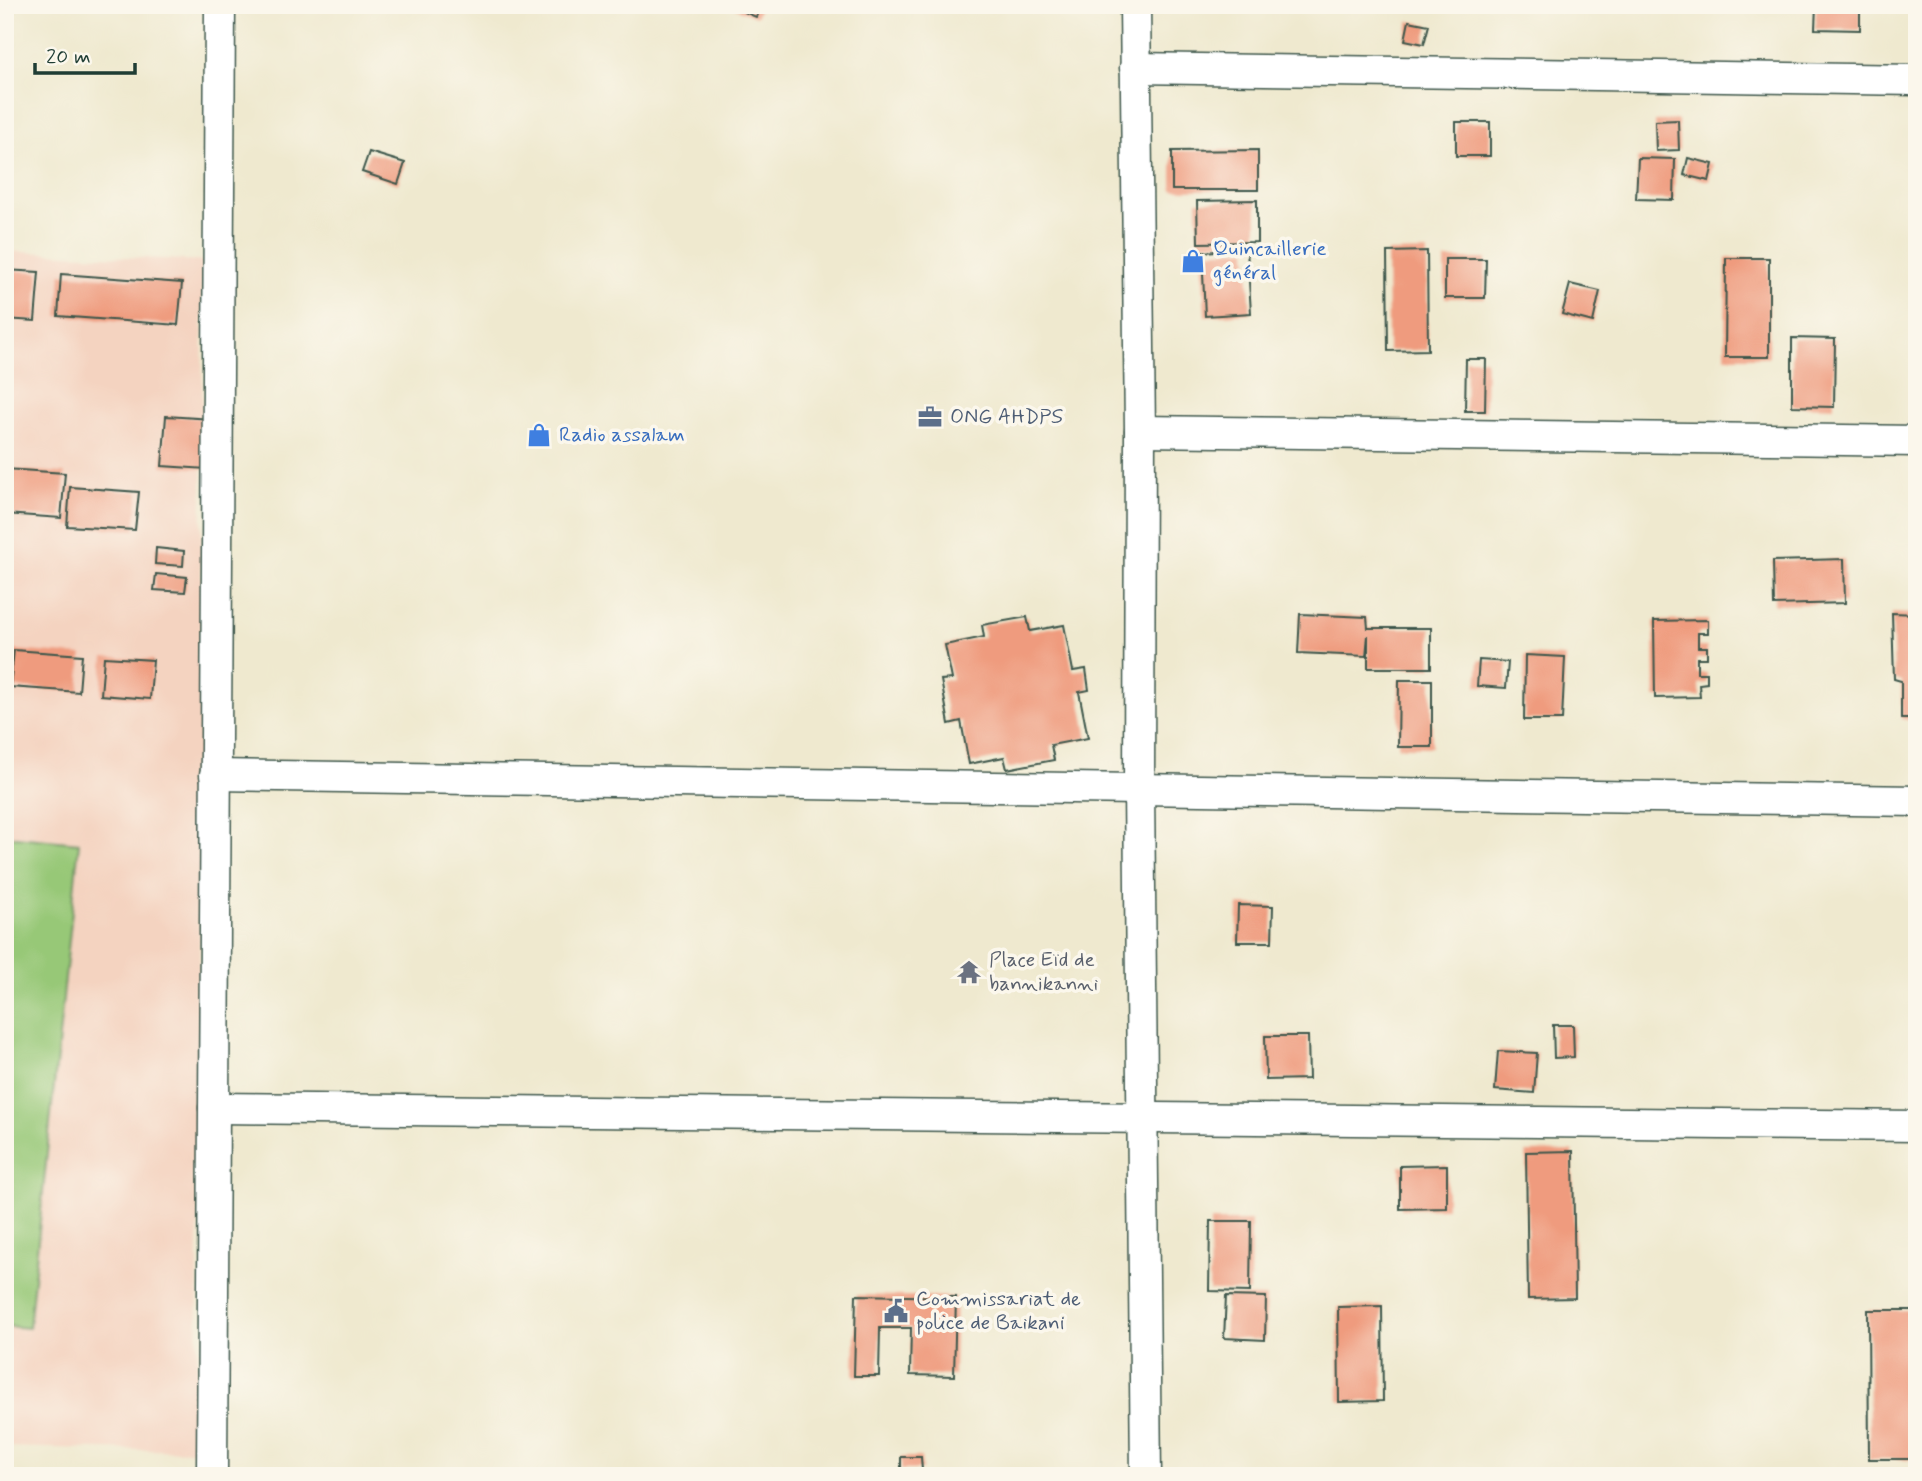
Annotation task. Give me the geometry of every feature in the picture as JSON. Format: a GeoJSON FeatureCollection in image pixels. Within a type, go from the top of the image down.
{"type":"FeatureCollection","features":[{"type":"Feature","properties":{"kind":"street"},"geometry":{"type":"LineString","coordinates":[[212,1476],[220,5]]}},
{"type":"Feature","properties":{"kind":"street"},"geometry":{"type":"LineString","coordinates":[[1135,5],[1146,1476]]}},
{"type":"Feature","properties":{"kind":"street"},"geometry":{"type":"LineString","coordinates":[[1135,68],[1917,80]]}},
{"type":"Feature","properties":{"kind":"street"},"geometry":{"type":"LineString","coordinates":[[1140,431],[1917,441]]}},
{"type":"Feature","properties":{"kind":"street"},"geometry":{"type":"LineString","coordinates":[[215,775],[1917,801]]}},
{"type":"Feature","properties":{"kind":"street"},"geometry":{"type":"LineString","coordinates":[[214,1108],[1917,1126]]}},
{"type":"Feature","properties":{"kind":"shaded area"},"geometry":{"type":"Polygon","coordinates":[[[5,251],[203,261],[197,1451],[5,1447],[5,251]]]}},
{"type":"Feature","properties":{"kind":"green space"},"geometry":{"type":"Polygon","coordinates":[[[5,836],[79,843],[29,1328],[5,1326],[5,836]]]}},
{"type":"Feature","properties":{"kind":"building"},"geometry":{"type":"Polygon","coordinates":[[[728,5],[761,5],[756,17],[728,5]]]}},
{"type":"Feature","properties":{"kind":"building"},"geometry":{"type":"Polygon","coordinates":[[[1816,5],[1860,5],[1860,30],[1815,29],[1816,5]]]}},
{"type":"Feature","properties":{"kind":"building"},"geometry":{"type":"Polygon","coordinates":[[[1409,21],[1429,25],[1424,44],[1405,40],[1409,21]]]}},
{"type":"Feature","properties":{"kind":"building"},"geometry":{"type":"Polygon","coordinates":[[[1678,120],[1679,150],[1656,151],[1655,121],[1678,120]]]}},
{"type":"Feature","properties":{"kind":"building"},"geometry":{"type":"Polygon","coordinates":[[[1456,122],[1490,122],[1490,156],[1456,156],[1456,122]]]}},
{"type":"Feature","properties":{"kind":"building"},"geometry":{"type":"Polygon","coordinates":[[[1258,150],[1258,190],[1172,190],[1172,151],[1258,150]]]}},
{"type":"Feature","properties":{"kind":"building"},"geometry":{"type":"Polygon","coordinates":[[[369,152],[405,163],[398,184],[362,172],[369,152]]]}},
{"type":"Feature","properties":{"kind":"building"},"geometry":{"type":"Polygon","coordinates":[[[1638,158],[1675,159],[1674,200],[1636,199],[1638,158]]]}},
{"type":"Feature","properties":{"kind":"building"},"geometry":{"type":"Polygon","coordinates":[[[1688,158],[1713,164],[1709,181],[1684,175],[1688,158]]]}},
{"type":"Feature","properties":{"kind":"building"},"geometry":{"type":"Polygon","coordinates":[[[1257,200],[1257,242],[1198,243],[1197,201],[1257,200]]]}},
{"type":"Feature","properties":{"kind":"building"},"geometry":{"type":"Polygon","coordinates":[[[1247,249],[1251,313],[1205,316],[1202,252],[1247,249]]]}},
{"type":"Feature","properties":{"kind":"building"},"geometry":{"type":"Polygon","coordinates":[[[1427,251],[1428,350],[1388,351],[1387,252],[1427,251]]]}},
{"type":"Feature","properties":{"kind":"building"},"geometry":{"type":"Polygon","coordinates":[[[1726,258],[1769,258],[1769,357],[1725,357],[1726,258]]]}},
{"type":"Feature","properties":{"kind":"building"},"geometry":{"type":"Polygon","coordinates":[[[1445,259],[1486,259],[1485,298],[1445,298],[1445,259]]]}},
{"type":"Feature","properties":{"kind":"building"},"geometry":{"type":"Polygon","coordinates":[[[5,270],[39,272],[35,321],[5,319],[5,270]]]}},
{"type":"Feature","properties":{"kind":"building"},"geometry":{"type":"Polygon","coordinates":[[[61,274],[182,283],[178,325],[58,316],[61,274]]]}},
{"type":"Feature","properties":{"kind":"building"},"geometry":{"type":"Polygon","coordinates":[[[1570,284],[1600,291],[1593,322],[1562,314],[1570,284]]]}},
{"type":"Feature","properties":{"kind":"building"},"geometry":{"type":"Polygon","coordinates":[[[1792,338],[1835,339],[1834,407],[1792,406],[1792,338]]]}},
{"type":"Feature","properties":{"kind":"building"},"geometry":{"type":"Polygon","coordinates":[[[1466,359],[1486,359],[1485,411],[1465,411],[1466,359]]]}},
{"type":"Feature","properties":{"kind":"building"},"geometry":{"type":"Polygon","coordinates":[[[166,416],[212,419],[207,469],[162,466],[166,416]]]}},
{"type":"Feature","properties":{"kind":"building"},"geometry":{"type":"Polygon","coordinates":[[[5,469],[65,473],[61,518],[5,514],[5,469]]]}},
{"type":"Feature","properties":{"kind":"building"},"geometry":{"type":"Polygon","coordinates":[[[70,487],[139,492],[135,530],[67,526],[70,487]]]}},
{"type":"Feature","properties":{"kind":"building"},"geometry":{"type":"Polygon","coordinates":[[[156,548],[184,551],[183,566],[155,564],[156,548]]]}},
{"type":"Feature","properties":{"kind":"building"},"geometry":{"type":"Polygon","coordinates":[[[1844,559],[1845,603],[1774,605],[1773,561],[1844,559]]]}},
{"type":"Feature","properties":{"kind":"building"},"geometry":{"type":"Polygon","coordinates":[[[156,574],[187,577],[185,592],[154,590],[156,574]]]}},
{"type":"Feature","properties":{"kind":"building"},"geometry":{"type":"Polygon","coordinates":[[[1892,613],[1917,614],[1917,719],[1901,719],[1901,681],[1894,679],[1892,613]]]}},
{"type":"Feature","properties":{"kind":"building"},"geometry":{"type":"Polygon","coordinates":[[[1300,614],[1367,617],[1368,628],[1431,628],[1431,668],[1368,668],[1368,635],[1366,656],[1298,653],[1300,614]]]}},
{"type":"Feature","properties":{"kind":"building"},"geometry":{"type":"Polygon","coordinates":[[[1027,617],[1030,631],[1064,625],[1073,671],[1086,669],[1089,690],[1079,692],[1088,738],[1051,745],[1054,760],[1007,769],[1004,757],[969,764],[961,721],[949,724],[941,680],[952,679],[945,645],[984,637],[982,625],[1027,617]]]}},
{"type":"Feature","properties":{"kind":"building"},"geometry":{"type":"Polygon","coordinates":[[[1708,620],[1708,633],[1698,633],[1698,647],[1707,647],[1707,658],[1697,658],[1697,673],[1707,673],[1707,683],[1699,684],[1700,697],[1655,698],[1654,621],[1708,620]]]}},
{"type":"Feature","properties":{"kind":"building"},"geometry":{"type":"Polygon","coordinates":[[[14,650],[82,655],[79,692],[10,687],[14,650]]]}},
{"type":"Feature","properties":{"kind":"building"},"geometry":{"type":"Polygon","coordinates":[[[1525,655],[1565,657],[1562,720],[1524,720],[1525,655]]]}},
{"type":"Feature","properties":{"kind":"building"},"geometry":{"type":"Polygon","coordinates":[[[104,657],[153,660],[150,699],[101,695],[104,657]]]}},
{"type":"Feature","properties":{"kind":"building"},"geometry":{"type":"Polygon","coordinates":[[[1479,660],[1508,662],[1506,688],[1477,686],[1479,660]]]}},
{"type":"Feature","properties":{"kind":"building"},"geometry":{"type":"Polygon","coordinates":[[[1399,680],[1432,680],[1432,747],[1398,747],[1399,680]]]}},
{"type":"Feature","properties":{"kind":"building"},"geometry":{"type":"Polygon","coordinates":[[[1238,905],[1273,906],[1272,942],[1237,942],[1238,905]]]}},
{"type":"Feature","properties":{"kind":"building"},"geometry":{"type":"Polygon","coordinates":[[[1553,1025],[1573,1025],[1574,1057],[1554,1058],[1553,1025]]]}},
{"type":"Feature","properties":{"kind":"building"},"geometry":{"type":"Polygon","coordinates":[[[1265,1036],[1308,1036],[1309,1079],[1266,1080],[1265,1036]]]}},
{"type":"Feature","properties":{"kind":"building"},"geometry":{"type":"Polygon","coordinates":[[[1498,1051],[1537,1053],[1534,1093],[1495,1090],[1498,1051]]]}},
{"type":"Feature","properties":{"kind":"building"},"geometry":{"type":"Polygon","coordinates":[[[1573,1151],[1575,1298],[1528,1299],[1526,1152],[1573,1151]]]}},
{"type":"Feature","properties":{"kind":"building"},"geometry":{"type":"Polygon","coordinates":[[[1447,1165],[1447,1208],[1400,1209],[1400,1166],[1447,1165]]]}},
{"type":"Feature","properties":{"kind":"building"},"geometry":{"type":"Polygon","coordinates":[[[1210,1221],[1251,1221],[1250,1292],[1209,1291],[1210,1221]]]}},
{"type":"Feature","properties":{"kind":"building"},"geometry":{"type":"Polygon","coordinates":[[[856,1295],[956,1297],[954,1376],[910,1375],[911,1328],[880,1328],[879,1376],[854,1376],[856,1295]]]}},
{"type":"Feature","properties":{"kind":"building"},"geometry":{"type":"Polygon","coordinates":[[[1226,1296],[1266,1297],[1265,1340],[1224,1338],[1226,1296]]]}},
{"type":"Feature","properties":{"kind":"building"},"geometry":{"type":"Polygon","coordinates":[[[1382,1306],[1383,1401],[1339,1402],[1338,1307],[1382,1306]]]}},
{"type":"Feature","properties":{"kind":"building"},"geometry":{"type":"Polygon","coordinates":[[[1868,1310],[1917,1310],[1917,1459],[1869,1459],[1868,1310]]]}},
{"type":"Feature","properties":{"kind":"building"},"geometry":{"type":"Polygon","coordinates":[[[901,1457],[921,1457],[922,1470],[901,1470],[901,1457]]]}},
{"type":"Feature","properties":{"kind":"place","name":"Quincaillerie général"},"geometry":{"type":"Point","coordinates":[1193,261]}},
{"type":"Feature","properties":{"kind":"place","name":"ONG AHDPS"},"geometry":{"type":"Point","coordinates":[930,417]}},
{"type":"Feature","properties":{"kind":"place","name":"Radio assalam"},"geometry":{"type":"Point","coordinates":[539,435]}},
{"type":"Feature","properties":{"kind":"place","name":"Place Eïd de bannikanni"},"geometry":{"type":"Point","coordinates":[969,972]}},
{"type":"Feature","properties":{"kind":"place","name":"Commissariat de police de Baikani"},"geometry":{"type":"Point","coordinates":[896,1311]}}]}
